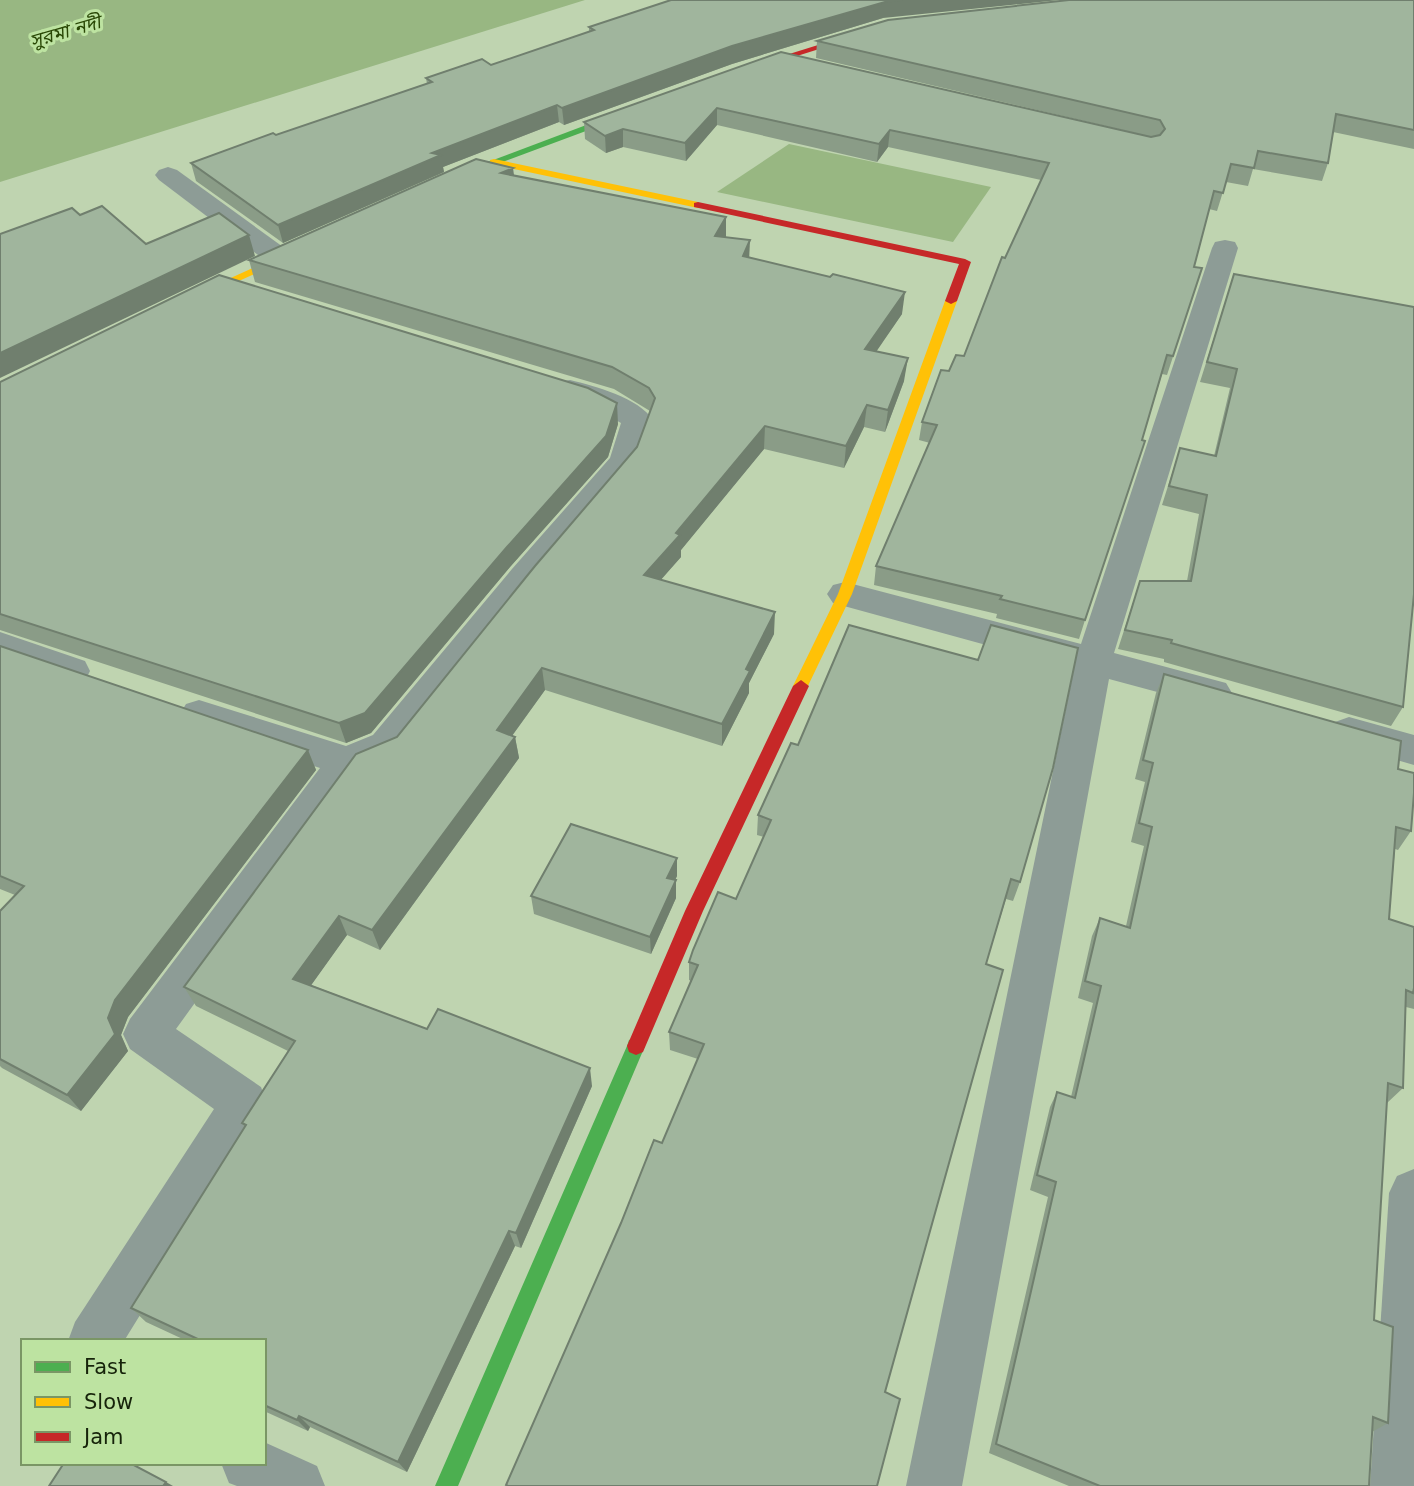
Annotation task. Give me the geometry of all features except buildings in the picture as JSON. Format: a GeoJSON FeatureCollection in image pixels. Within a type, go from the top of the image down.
{"type":"FeatureCollection","features":[{"type":"Feature","properties":{"kind":"street"},"geometry":{"type":"LineString","coordinates":[[727,75],[884,28]]}},
{"type":"Feature","properties":{"kind":"street"},"geometry":{"type":"LineString","coordinates":[[777,59],[830,71]]}},
{"type":"Feature","properties":{"kind":"street"},"geometry":{"type":"LineString","coordinates":[[446,1486],[694,911],[845,594],[965,262],[487,165],[650,104]]}},
{"type":"Feature","properties":{"kind":"street"},"geometry":{"type":"LineString","coordinates":[[168,175],[280,258]]}},
{"type":"Feature","properties":{"kind":"street"},"geometry":{"type":"LineString","coordinates":[[174,308],[318,241]]}},
{"type":"Feature","properties":{"kind":"street"},"geometry":{"type":"LineString","coordinates":[[933,1486],[1094,659],[1225,248]]}},
{"type":"Feature","properties":{"kind":"street"},"geometry":{"type":"LineString","coordinates":[[223,283],[263,295]]}},
{"type":"Feature","properties":{"kind":"street"},"geometry":{"type":"LineString","coordinates":[[95,1339],[244,1103],[146,1034],[347,762],[387,746],[524,578],[625,461],[638,420],[602,399],[538,379]]}},
{"type":"Feature","properties":{"kind":"street"},"geometry":{"type":"LineString","coordinates":[[845,594],[1094,659],[1241,701]]}},
{"type":"Feature","properties":{"kind":"street"},"geometry":{"type":"LineString","coordinates":[[0,645],[99,680]]}},
{"type":"Feature","properties":{"kind":"street"},"geometry":{"type":"LineString","coordinates":[[174,706],[347,762]]}},
{"type":"Feature","properties":{"kind":"street"},"geometry":{"type":"LineString","coordinates":[[1321,723],[1414,750]]}},
{"type":"Feature","properties":{"kind":"street"},"geometry":{"type":"LineString","coordinates":[[1398,1486],[1414,1194]]}},
{"type":"Feature","properties":{"kind":"street"},"geometry":{"type":"LineString","coordinates":[[253,1465],[297,1486]]}},
{"type":"Feature","properties":{"kind":"water","name":"সুরমা নদী"},"geometry":{"type":"Polygon","coordinates":[[[0,0],[585,0],[0,182],[0,0]]]}},
{"type":"Feature","properties":{"kind":"water"},"geometry":{"type":"Polygon","coordinates":[[[789,144],[991,187],[953,242],[717,192],[789,144]]]}},
{"type":"Feature","properties":{"kind":"traffic: fast"},"geometry":{"type":"LineString","coordinates":[[493,162],[634,110]]}},
{"type":"Feature","properties":{"kind":"traffic: fast"},"geometry":{"type":"LineString","coordinates":[[446,1486],[636,1046]]}},
{"type":"Feature","properties":{"kind":"traffic: slow"},"geometry":{"type":"LineString","coordinates":[[494,162],[698,205]]}},
{"type":"Feature","properties":{"kind":"traffic: slow"},"geometry":{"type":"LineString","coordinates":[[184,302],[301,249]]}},
{"type":"Feature","properties":{"kind":"traffic: slow"},"geometry":{"type":"LineString","coordinates":[[801,686],[845,594],[951,301]]}},
{"type":"Feature","properties":{"kind":"traffic: jam"},"geometry":{"type":"LineString","coordinates":[[743,70],[866,33]]}},
{"type":"Feature","properties":{"kind":"traffic: jam"},"geometry":{"type":"LineString","coordinates":[[698,205],[965,262],[951,301]]}},
{"type":"Feature","properties":{"kind":"traffic: jam"},"geometry":{"type":"LineString","coordinates":[[636,1046],[694,911],[801,686]]}}]}
